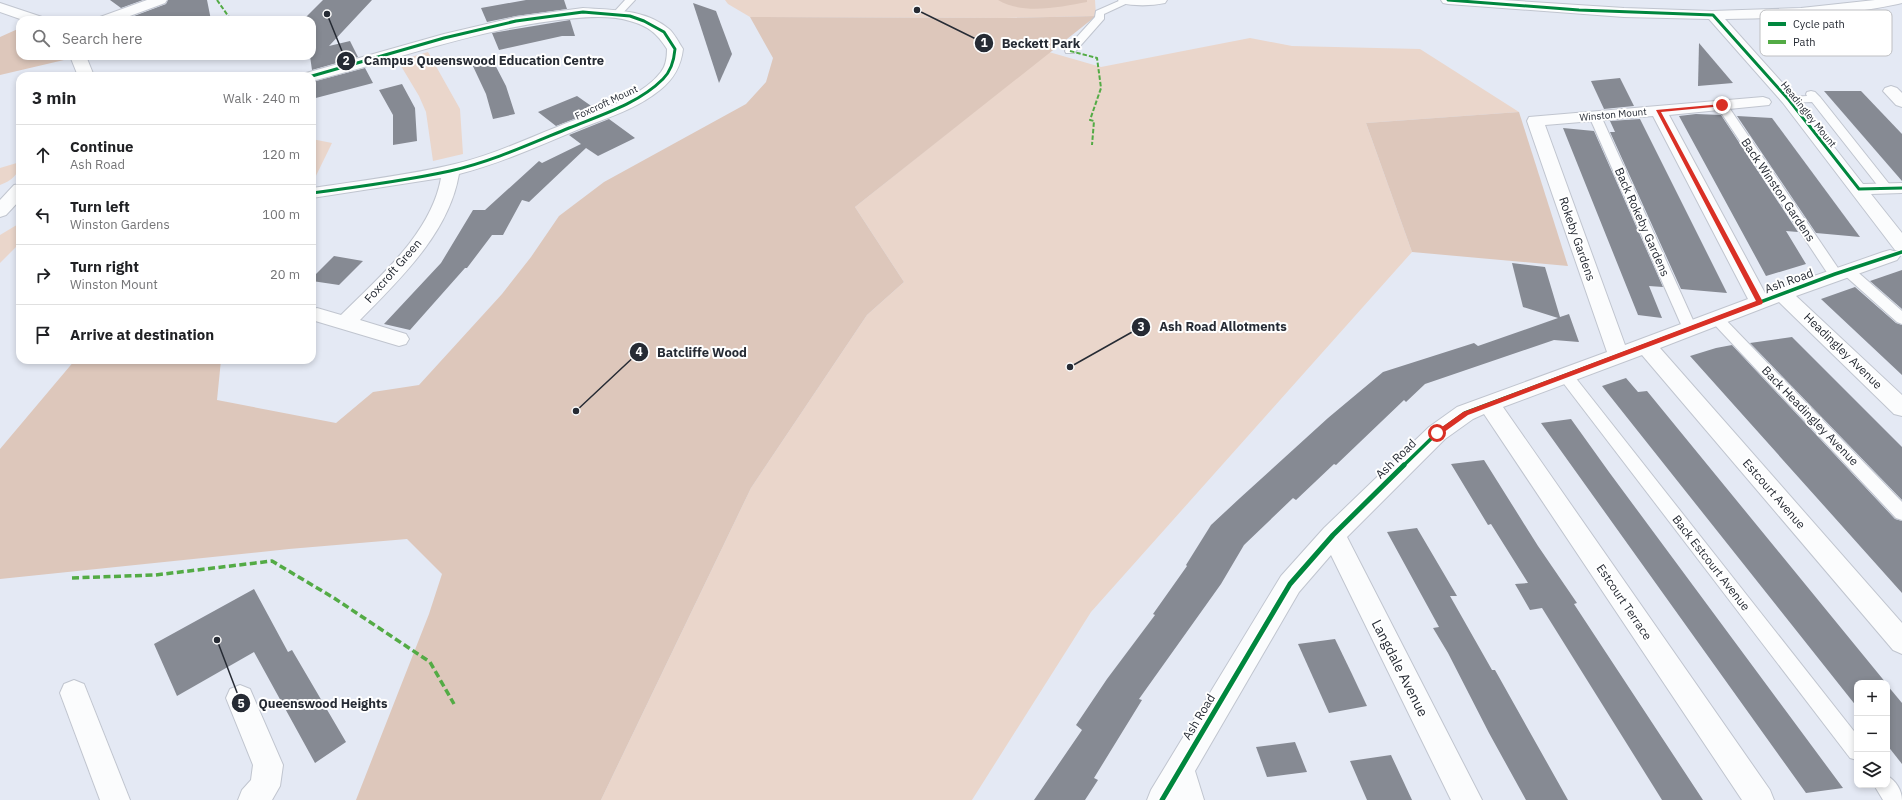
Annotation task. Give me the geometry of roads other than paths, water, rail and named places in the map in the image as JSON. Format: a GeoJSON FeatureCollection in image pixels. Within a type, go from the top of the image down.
{"type":"FeatureCollection","features":[{"type":"Feature","properties":{"kind":"street"},"geometry":{"type":"LineString","coordinates":[[116,16],[160,0]]}},
{"type":"Feature","properties":{"kind":"street"},"geometry":{"type":"LineString","coordinates":[[1126,0],[1160,0]]}},
{"type":"Feature","properties":{"kind":"street"},"geometry":{"type":"LineString","coordinates":[[1448,0],[1579,10],[1713,16],[1760,14]]}},
{"type":"Feature","properties":{"kind":"street"},"geometry":{"type":"LineString","coordinates":[[1828,10],[1898,0]]}},
{"type":"Feature","properties":{"kind":"street"},"geometry":{"type":"LineString","coordinates":[[0,7],[26,16]]}},
{"type":"Feature","properties":{"kind":"street","name":"Foxcroft Mount"},"geometry":{"type":"LineString","coordinates":[[316,75],[444,38],[516,21],[583,12],[617,14],[644,21],[664,32],[675,49],[671,69],[662,80],[644,93],[615,108],[534,142],[451,170],[368,186],[316,192]]}},
{"type":"Feature","properties":{"kind":"street","name":"Headingley Mount"},"geometry":{"type":"LineString","coordinates":[[1713,16],[1789,100],[1859,189],[1896,251]]}},
{"type":"Feature","properties":{"kind":"street"},"geometry":{"type":"LineString","coordinates":[[80,60],[84,72]]}},
{"type":"Feature","properties":{"kind":"street"},"geometry":{"type":"LineString","coordinates":[[1891,90],[1902,102]]}},
{"type":"Feature","properties":{"kind":"street","name":"Winston Mount"},"geometry":{"type":"LineString","coordinates":[[1535,121],[1763,102]]}},
{"type":"Feature","properties":{"kind":"street"},"geometry":{"type":"LineString","coordinates":[[1658,110],[1760,302]]}},
{"type":"Feature","properties":{"kind":"street","name":"Rokeby Gardens"},"geometry":{"type":"LineString","coordinates":[[1535,121],[1619,356]]}},
{"type":"Feature","properties":{"kind":"street","name":"Foxcroft Green"},"geometry":{"type":"LineString","coordinates":[[345,323],[384,284],[420,243],[444,199],[451,170]]}},
{"type":"Feature","properties":{"kind":"street"},"geometry":{"type":"LineString","coordinates":[[1859,189],[1894,188]]}},
{"type":"Feature","properties":{"kind":"street","name":"Ash Road"},"geometry":{"type":"LineString","coordinates":[[1162,800],[1290,584],[1333,535],[1437,433],[1465,413],[1760,302],[1783,295],[1896,251]]}},
{"type":"Feature","properties":{"kind":"street","name":"Headingley Avenue"},"geometry":{"type":"LineString","coordinates":[[1783,295],[1902,408]]}},
{"type":"Feature","properties":{"kind":"street"},"geometry":{"type":"LineString","coordinates":[[317,315],[399,339]]}},
{"type":"Feature","properties":{"kind":"street","name":"Estcourt Avenue"},"geometry":{"type":"LineString","coordinates":[[1646,346],[1902,642]]}},
{"type":"Feature","properties":{"kind":"street","name":"Estcourt Terrace"},"geometry":{"type":"LineString","coordinates":[[1489,404],[1759,800]]}},
{"type":"Feature","properties":{"kind":"street","name":"Langdale Avenue"},"geometry":{"type":"LineString","coordinates":[[1333,535],[1467,800]]}},
{"type":"Feature","properties":{"kind":"street"},"geometry":{"type":"LineString","coordinates":[[74,693],[116,800]]}},
{"type":"Feature","properties":{"kind":"street"},"geometry":{"type":"LineString","coordinates":[[240,698],[268,765],[265,786],[253,800]]}},
{"type":"Feature","properties":{"kind":"street"},"geometry":{"type":"LineString","coordinates":[[1180,770],[1189,800]]}},
{"type":"Feature","properties":{"kind":"lane"},"geometry":{"type":"LineString","coordinates":[[617,14],[630,0]]}},
{"type":"Feature","properties":{"kind":"lane"},"geometry":{"type":"LineString","coordinates":[[1070,51],[1100,17],[1099,13],[1126,0]]}},
{"type":"Feature","properties":{"kind":"lane"},"geometry":{"type":"LineString","coordinates":[[1789,100],[1814,97],[1894,188]]}},
{"type":"Feature","properties":{"kind":"lane","name":"Back Winston Gardens"},"geometry":{"type":"LineString","coordinates":[[1722,105],[1841,272],[1902,319]]}},
{"type":"Feature","properties":{"kind":"lane","name":"Back Rokeby Gardens"},"geometry":{"type":"LineString","coordinates":[[1595,116],[1690,329]]}},
{"type":"Feature","properties":{"kind":"lane","name":"Back Headingley Avenue"},"geometry":{"type":"LineString","coordinates":[[1717,319],[1902,513]]}},
{"type":"Feature","properties":{"kind":"lane","name":"Back Estcourt Avenue"},"geometry":{"type":"LineString","coordinates":[[1566,376],[1854,747]]}},
{"type":"Feature","properties":{"kind":"lane"},"geometry":{"type":"LineString","coordinates":[[1886,788],[1895,800]]}},
{"type":"Feature","properties":{"kind":"place","name":"Beckett Park"},"geometry":{"type":"Point","coordinates":[917,10]}},
{"type":"Feature","properties":{"kind":"place","name":"Campus Queenswood Education Centre"},"geometry":{"type":"Point","coordinates":[327,14]}},
{"type":"Feature","properties":{"kind":"place","name":"Ash Road Allotments"},"geometry":{"type":"Point","coordinates":[1070,367]}},
{"type":"Feature","properties":{"kind":"place","name":"Batcliffe Wood"},"geometry":{"type":"Point","coordinates":[576,411]}},
{"type":"Feature","properties":{"kind":"place","name":"Queenswood Heights"},"geometry":{"type":"Point","coordinates":[217,640]}}]}
